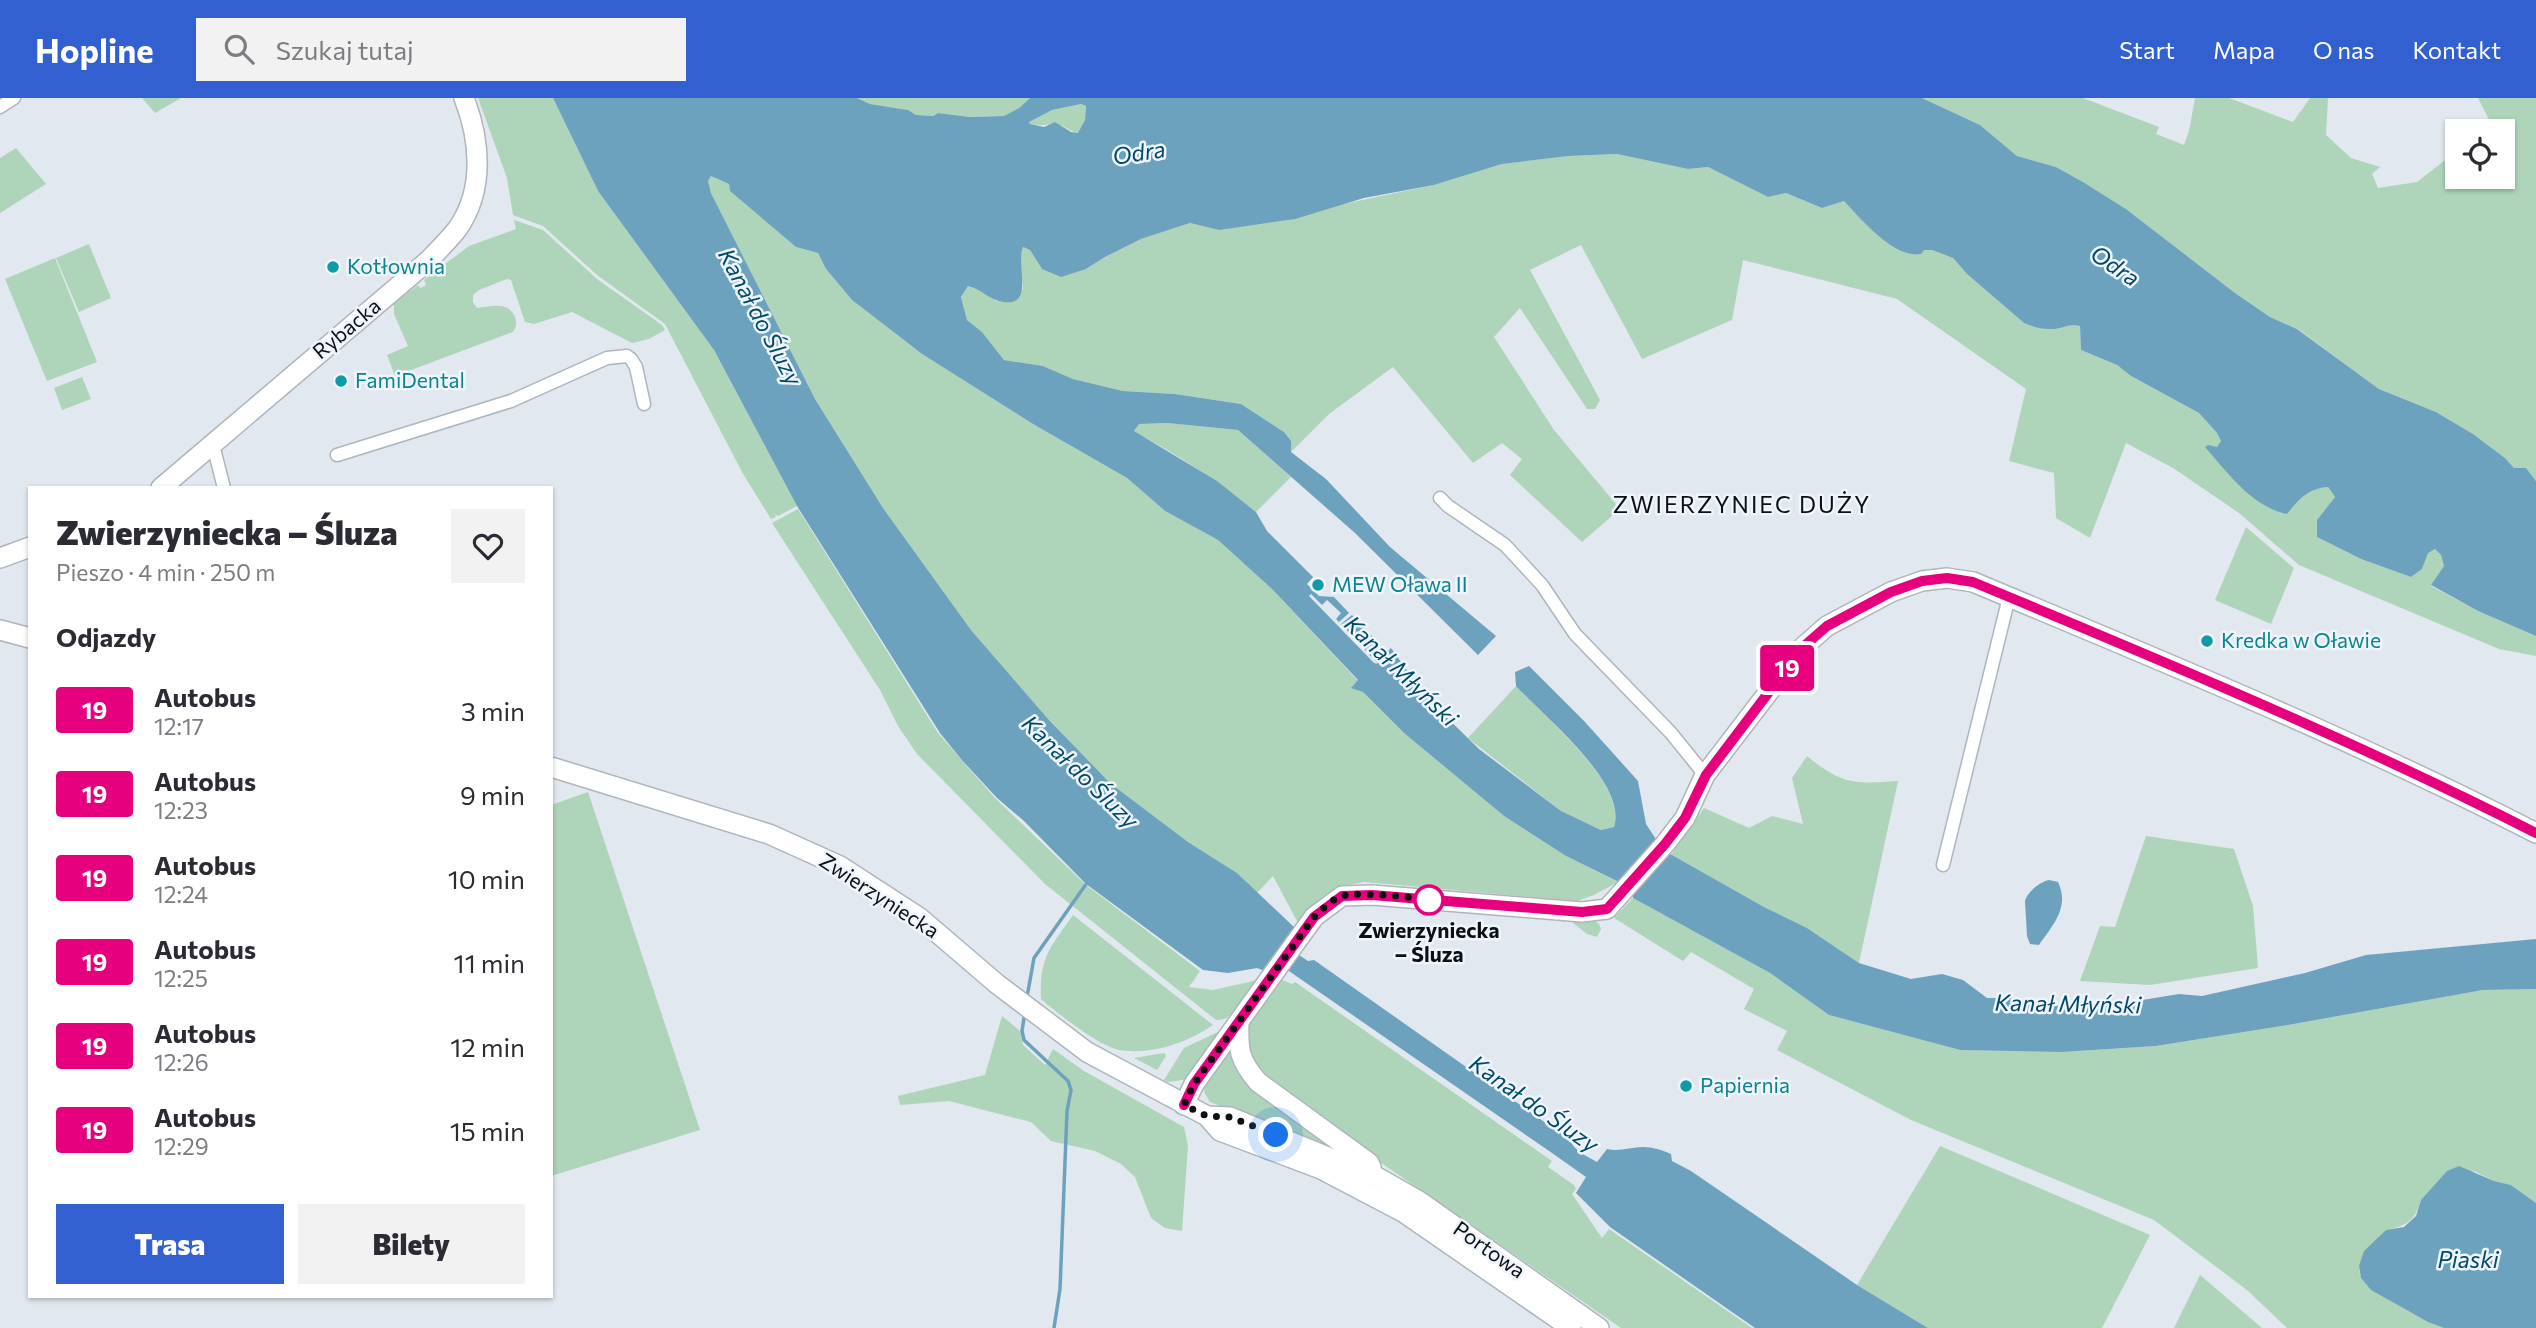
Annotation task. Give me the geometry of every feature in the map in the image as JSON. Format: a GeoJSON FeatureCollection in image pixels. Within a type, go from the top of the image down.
{"type":"FeatureCollection","features":[{"type":"Feature","properties":{"kind":"street"},"geometry":{"type":"LineString","coordinates":[[0,107],[14,98]]}},
{"type":"Feature","properties":{"kind":"street","name":"Rybacka"},"geometry":{"type":"LineString","coordinates":[[163,486],[429,260],[458,227],[468,211],[477,169],[475,132],[464,98]]}},
{"type":"Feature","properties":{"kind":"street"},"geometry":{"type":"LineString","coordinates":[[337,455],[511,401],[607,358],[626,356],[631,359],[636,367],[644,404]]}},
{"type":"Feature","properties":{"kind":"street"},"geometry":{"type":"LineString","coordinates":[[213,445],[223,486]]}},
{"type":"Feature","properties":{"kind":"street"},"geometry":{"type":"LineString","coordinates":[[1440,498],[1505,545],[1542,585],[1575,634],[1671,733],[1706,775]]}},
{"type":"Feature","properties":{"kind":"street"},"geometry":{"type":"LineString","coordinates":[[0,558],[28,548]]}},
{"type":"Feature","properties":{"kind":"street"},"geometry":{"type":"LineString","coordinates":[[1184,1105],[1194,1084],[1314,917],[1342,896],[1372,895],[1582,912],[1607,909],[1685,818],[1706,775],[1803,647],[1827,626],[1854,610],[1922,581],[1947,578],[1973,582],[2223,687],[2406,768],[2536,833]]}},
{"type":"Feature","properties":{"kind":"street"},"geometry":{"type":"LineString","coordinates":[[1944,865],[2009,597]]}},
{"type":"Feature","properties":{"kind":"street"},"geometry":{"type":"LineString","coordinates":[[0,630],[25,638]]}},
{"type":"Feature","properties":{"kind":"street"},"geometry":{"type":"LineString","coordinates":[[0,639],[25,638]]}},
{"type":"Feature","properties":{"kind":"street","name":"Zwierzyniecka"},"geometry":{"type":"LineString","coordinates":[[553,768],[769,834],[840,866],[919,918],[997,984],[1087,1052],[1207,1116]]}},
{"type":"Feature","properties":{"kind":"street"},"geometry":{"type":"LineString","coordinates":[[1239,1022],[1238,1047],[1246,1068],[1258,1082],[1369,1163],[1373,1185]]}},
{"type":"Feature","properties":{"kind":"street","name":"Portowa"},"geometry":{"type":"LineString","coordinates":[[1207,1116],[1220,1131],[1321,1170],[1419,1201],[1599,1328]]}},
{"type":"Feature","properties":{"kind":"street","name":"Portowa"},"geometry":{"type":"LineString","coordinates":[[1373,1185],[1435,1234],[1572,1328]]}},
{"type":"Feature","properties":{"kind":"green space"},"geometry":{"type":"Polygon","coordinates":[[[142,98],[181,98],[155,113],[142,98]]]}},
{"type":"Feature","properties":{"kind":"green space"},"geometry":{"type":"Polygon","coordinates":[[[478,98],[553,98],[598,191],[714,350],[797,506],[778,516],[775,514],[776,517],[771,519],[742,472],[665,324],[597,275],[543,226],[513,215],[507,178],[478,98]]]}},
{"type":"Feature","properties":{"kind":"green space"},"geometry":{"type":"Polygon","coordinates":[[[857,98],[1030,98],[1004,116],[970,117],[938,113],[933,116],[916,115],[908,110],[870,104],[857,98]]]}},
{"type":"Feature","properties":{"kind":"green space"},"geometry":{"type":"Polygon","coordinates":[[[1922,98],[2083,98],[2159,127],[2156,134],[2184,145],[2195,98],[2229,98],[2293,122],[2310,98],[2328,98],[2326,135],[2351,158],[2380,167],[2372,174],[2378,188],[2417,182],[2444,161],[2445,189],[2515,189],[2515,119],[2489,119],[2478,98],[2536,98],[2536,481],[2526,468],[2514,468],[2473,434],[2436,412],[2379,389],[2298,329],[2270,317],[2126,209],[2056,167],[2017,156],[1980,125],[1922,98]]]}},
{"type":"Feature","properties":{"kind":"green space"},"geometry":{"type":"Polygon","coordinates":[[[1081,104],[1086,106],[1085,120],[1079,133],[1058,125],[1030,124],[1029,121],[1052,110],[1081,104]]]}},
{"type":"Feature","properties":{"kind":"green space"},"geometry":{"type":"Polygon","coordinates":[[[16,148],[46,184],[0,213],[0,158],[16,148]]]}},
{"type":"Feature","properties":{"kind":"green space"},"geometry":{"type":"Polygon","coordinates":[[[1617,154],[1688,169],[1708,167],[1768,197],[1786,193],[1822,208],[1844,201],[1879,236],[1900,250],[1920,254],[1924,250],[1932,250],[1953,258],[1967,274],[2024,323],[2049,329],[2080,326],[2081,350],[2117,365],[2131,376],[2199,413],[2217,433],[2221,441],[2217,447],[2287,514],[2305,495],[2328,487],[2335,497],[2317,520],[2317,537],[2361,559],[2411,577],[2422,569],[2428,552],[2435,549],[2441,555],[2444,566],[2431,586],[2478,611],[2536,636],[2536,656],[2499,649],[2299,565],[2239,513],[2173,468],[2126,443],[2090,538],[2056,518],[2054,473],[2009,461],[2026,389],[1897,299],[1743,260],[1732,320],[1642,359],[1581,245],[1530,270],[1600,400],[1595,409],[1587,409],[1520,308],[1494,337],[1554,430],[1620,509],[1582,542],[1510,475],[1522,459],[1502,443],[1473,463],[1393,367],[1329,414],[1291,452],[1284,432],[1241,404],[1175,394],[1123,391],[1073,379],[1043,366],[1004,360],[982,332],[967,320],[961,297],[968,286],[997,301],[1023,289],[1020,253],[1023,247],[1030,250],[1042,269],[1086,269],[1141,239],[1190,223],[1219,230],[1434,185],[1502,164],[1569,156],[1617,154]]]}},
{"type":"Feature","properties":{"kind":"green space"},"geometry":{"type":"Polygon","coordinates":[[[711,176],[729,184],[731,191],[796,247],[818,253],[826,269],[852,300],[922,354],[1033,424],[1127,478],[1165,511],[1218,540],[1273,590],[1358,681],[1352,687],[1363,692],[1404,733],[1504,816],[1566,856],[1618,882],[1577,901],[1364,882],[1326,894],[1298,923],[1273,876],[1257,893],[1237,873],[1188,842],[1110,783],[1049,720],[971,630],[883,508],[815,399],[711,193],[708,181],[711,176]]]}},
{"type":"Feature","properties":{"kind":"green space"},"geometry":{"type":"Polygon","coordinates":[[[514,220],[543,230],[597,279],[662,325],[665,330],[649,339],[632,343],[572,312],[534,324],[525,322],[511,280],[507,279],[479,290],[473,295],[473,302],[477,308],[502,306],[511,311],[516,321],[513,332],[395,376],[387,355],[408,346],[394,314],[394,303],[418,285],[421,288],[426,285],[424,280],[469,246],[516,229],[514,220]]]}},
{"type":"Feature","properties":{"kind":"green space"},"geometry":{"type":"Polygon","coordinates":[[[89,244],[111,298],[79,312],[56,258],[89,244]]]}},
{"type":"Feature","properties":{"kind":"green space"},"geometry":{"type":"Polygon","coordinates":[[[55,258],[97,362],[47,381],[5,279],[55,258]]]}},
{"type":"Feature","properties":{"kind":"green space"},"geometry":{"type":"Polygon","coordinates":[[[82,377],[91,399],[62,410],[54,388],[82,377]]]}},
{"type":"Feature","properties":{"kind":"green space"},"geometry":{"type":"Polygon","coordinates":[[[1167,423],[1238,430],[1291,477],[1256,512],[1197,469],[1134,432],[1138,424],[1167,423]]]}},
{"type":"Feature","properties":{"kind":"green space"},"geometry":{"type":"Polygon","coordinates":[[[798,509],[938,733],[994,797],[1086,885],[1200,971],[1189,987],[1213,990],[1258,980],[1235,1012],[1216,1020],[1045,884],[917,754],[898,726],[880,690],[772,523],[798,509]]]}},
{"type":"Feature","properties":{"kind":"green space"},"geometry":{"type":"Polygon","coordinates":[[[2246,527],[2294,568],[2271,624],[2215,600],[2246,527]]]}},
{"type":"Feature","properties":{"kind":"green space"},"geometry":{"type":"Polygon","coordinates":[[[1516,686],[1596,771],[1615,810],[1614,827],[1601,830],[1561,811],[1468,738],[1516,686]]]}},
{"type":"Feature","properties":{"kind":"green space"},"geometry":{"type":"Polygon","coordinates":[[[1807,756],[1830,773],[1850,780],[1898,781],[1859,963],[1807,928],[1671,855],[1704,808],[1749,828],[1772,816],[1803,824],[1792,778],[1807,756]]]}},
{"type":"Feature","properties":{"kind":"green space"},"geometry":{"type":"Polygon","coordinates":[[[588,792],[700,1130],[553,1175],[553,804],[588,792]]]}},
{"type":"Feature","properties":{"kind":"green space"},"geometry":{"type":"Polygon","coordinates":[[[2146,836],[2234,849],[2253,906],[2258,968],[2150,985],[2080,981],[2100,926],[2115,927],[2146,836]]]}},
{"type":"Feature","properties":{"kind":"green space"},"geometry":{"type":"Polygon","coordinates":[[[1633,898],[1770,973],[1829,1015],[1960,1050],[2062,1052],[2156,1046],[2483,990],[2536,989],[2536,1203],[2511,1185],[2494,1181],[2474,1171],[2421,1200],[2413,1218],[2399,1227],[2386,1230],[2359,1266],[2361,1277],[2374,1290],[2444,1328],[2287,1328],[2247,1290],[2154,1220],[1911,1120],[1777,1050],[1787,1031],[1744,1009],[1754,989],[1691,952],[1683,961],[1614,918],[1633,898]]]}},
{"type":"Feature","properties":{"kind":"green space"},"geometry":{"type":"Polygon","coordinates":[[[1073,915],[1213,1025],[1168,1046],[1144,1051],[1119,1050],[1078,1028],[1057,1012],[1041,999],[1042,973],[1052,945],[1073,915]]]}},
{"type":"Feature","properties":{"kind":"green space"},"geometry":{"type":"Polygon","coordinates":[[[1591,919],[1599,924],[1601,929],[1597,937],[1587,934],[1573,923],[1573,920],[1591,919]]]}},
{"type":"Feature","properties":{"kind":"green space"},"geometry":{"type":"Polygon","coordinates":[[[1280,979],[1292,984],[1295,982],[1552,1161],[1548,1167],[1574,1185],[1576,1189],[1572,1194],[1602,1238],[1609,1229],[1752,1328],[1621,1328],[1265,1083],[1253,1070],[1246,1027],[1280,979]]]}},
{"type":"Feature","properties":{"kind":"green space"},"geometry":{"type":"Polygon","coordinates":[[[1002,1016],[1020,1031],[1023,1045],[1045,1065],[1053,1049],[1084,1071],[1184,1127],[1188,1146],[1182,1231],[1165,1228],[1151,1218],[1135,1177],[1121,1164],[1095,1151],[1051,1141],[1031,1122],[949,1101],[900,1105],[898,1096],[985,1075],[1002,1016]]]}},
{"type":"Feature","properties":{"kind":"green space"},"geometry":{"type":"Polygon","coordinates":[[[1222,1030],[1190,1079],[1168,1082],[1164,1080],[1184,1048],[1222,1030]]]}},
{"type":"Feature","properties":{"kind":"green space"},"geometry":{"type":"Polygon","coordinates":[[[1227,1047],[1355,1158],[1210,1102],[1204,1092],[1204,1085],[1227,1047]]]}},
{"type":"Feature","properties":{"kind":"green space"},"geometry":{"type":"Polygon","coordinates":[[[1164,1053],[1166,1056],[1157,1070],[1134,1058],[1164,1053]]]}},
{"type":"Feature","properties":{"kind":"green space"},"geometry":{"type":"Polygon","coordinates":[[[1940,1146],[2150,1235],[2102,1328],[1928,1328],[1857,1285],[1940,1146]]]}},
{"type":"Feature","properties":{"kind":"green space"},"geometry":{"type":"Polygon","coordinates":[[[2200,1275],[2262,1328],[2174,1328],[2200,1275]]]}},
{"type":"Feature","properties":{"kind":"water"},"geometry":{"type":"Polygon","coordinates":[[[553,98],[857,98],[870,104],[908,110],[916,115],[933,116],[938,113],[970,117],[1004,116],[1030,98],[1922,98],[1980,125],[2017,156],[2056,167],[2083,182],[2126,209],[2235,293],[2270,317],[2297,329],[2379,389],[2436,412],[2473,434],[2514,468],[2526,468],[2536,481],[2536,636],[2478,611],[2431,585],[2444,566],[2441,555],[2435,549],[2428,553],[2422,569],[2411,577],[2361,559],[2317,537],[2317,520],[2335,497],[2328,487],[2305,495],[2287,514],[2252,497],[2205,447],[2217,447],[2221,441],[2199,413],[2131,376],[2117,365],[2081,350],[2080,326],[2048,329],[2024,323],[1967,274],[1953,258],[1932,250],[1911,254],[1900,250],[1879,236],[1844,201],[1822,208],[1786,193],[1768,197],[1708,167],[1688,169],[1617,154],[1569,156],[1502,164],[1434,185],[1364,198],[1295,219],[1219,230],[1190,223],[1141,239],[1086,269],[1061,277],[1042,269],[1030,250],[1023,247],[1022,284],[1018,299],[1011,302],[999,301],[968,286],[961,297],[967,320],[982,332],[1004,360],[1043,366],[1073,379],[1123,391],[1175,394],[1241,404],[1284,432],[1291,441],[1291,452],[1326,479],[1390,547],[1496,636],[1478,655],[1355,533],[1238,430],[1167,423],[1139,424],[1134,431],[1217,481],[1256,512],[1267,531],[1313,577],[1307,584],[1319,596],[1334,597],[1349,613],[1339,622],[1336,619],[1341,613],[1327,600],[1322,605],[1311,594],[1309,596],[1374,663],[1378,664],[1341,624],[1352,615],[1387,652],[1391,648],[1427,698],[1479,749],[1561,811],[1601,830],[1614,827],[1615,810],[1609,791],[1597,771],[1516,686],[1515,672],[1529,666],[1585,722],[1638,781],[1646,824],[1663,850],[1807,928],[1859,963],[1911,979],[1942,974],[1963,980],[1987,998],[2011,998],[2065,1007],[2106,1006],[2179,994],[2202,996],[2305,973],[2366,955],[2536,939],[2536,989],[2483,990],[2156,1046],[2062,1052],[1960,1050],[1829,1015],[1770,973],[1633,898],[1631,888],[1566,856],[1504,816],[1404,733],[1363,692],[1351,688],[1358,680],[1273,590],[1218,540],[1165,511],[1127,478],[1033,424],[922,354],[852,300],[826,269],[818,253],[796,247],[730,191],[729,184],[711,176],[708,181],[711,193],[815,399],[883,508],[971,630],[1049,720],[1110,783],[1188,842],[1237,873],[1295,928],[1284,945],[1308,961],[1314,960],[1570,1140],[1581,1153],[1597,1162],[1607,1149],[1647,1147],[1671,1154],[1672,1161],[1691,1171],[1857,1285],[1928,1328],[1755,1328],[1610,1227],[1576,1193],[1586,1177],[1552,1153],[1273,960],[1265,971],[1257,968],[1228,973],[1203,970],[1086,884],[1024,821],[997,798],[940,733],[797,506],[714,350],[598,191],[553,98]],[[1081,104],[1052,110],[1029,122],[1044,127],[1055,122],[1071,132],[1078,133],[1085,120],[1086,106],[1081,104]]]}},
{"type":"Feature","properties":{"kind":"water"},"geometry":{"type":"Polygon","coordinates":[[[2049,880],[2058,882],[2061,908],[2039,945],[2030,944],[2025,901],[2034,888],[2049,880]]]}},
{"type":"Feature","properties":{"kind":"water","name":"Piaski"},"geometry":{"type":"Polygon","coordinates":[[[2459,1166],[2511,1185],[2536,1203],[2536,1328],[2444,1328],[2371,1290],[2361,1278],[2359,1266],[2364,1251],[2386,1230],[2404,1227],[2416,1216],[2421,1200],[2447,1171],[2459,1166]]]}},
{"type":"Feature","properties":{"kind":"waterway"},"geometry":{"type":"LineString","coordinates":[[1027,997],[1034,958],[1089,880]]}},
{"type":"Feature","properties":{"kind":"waterway"},"geometry":{"type":"LineString","coordinates":[[1025,1012],[1022,1031],[1024,1040],[1068,1081],[1071,1090],[1067,1111],[1060,1289],[1054,1328]]}},
{"type":"Feature","properties":{"kind":"bus line","name":"19"},"geometry":{"type":"LineString","coordinates":[[1184,1105],[1194,1084],[1314,917],[1342,896],[1372,895],[1582,912],[1607,909],[1685,818],[1706,775],[1803,647],[1827,626],[1854,610],[1922,581],[1947,578],[1973,582],[2223,687],[2406,768],[2536,833]]}},
{"type":"Feature","properties":{"kind":"place","name":"Kotłownia"},"geometry":{"type":"Point","coordinates":[333,267]}},
{"type":"Feature","properties":{"kind":"place","name":"FamiDental"},"geometry":{"type":"Point","coordinates":[341,381]}},
{"type":"Feature","properties":{"kind":"place","name":"MEW Oława II"},"geometry":{"type":"Point","coordinates":[1318,585]}},
{"type":"Feature","properties":{"kind":"place","name":"Kredka w Oławie"},"geometry":{"type":"Point","coordinates":[2207,641]}},
{"type":"Feature","properties":{"kind":"place","name":"Zwierzyniecka – Śluza"},"geometry":{"type":"Point","coordinates":[1429,900]}},
{"type":"Feature","properties":{"kind":"place","name":"Papiernia"},"geometry":{"type":"Point","coordinates":[1686,1086]}},
{"type":"Feature","properties":{"kind":"district","name":"ZWIERZYNIEC DUŻY"},"geometry":{"type":"Point","coordinates":[1742,505]}},
{"type":"Feature","properties":{"kind":"route"},"geometry":{"type":"LineString","coordinates":[[1276,1135],[1230,1117],[1207,1116],[1184,1105],[1194,1084],[1314,917],[1327,905],[1342,896],[1372,895],[1429,900]]}},
{"type":"Feature","properties":{"kind":"water label","name":"Odra"},"geometry":{"type":"Point","coordinates":[1139,153]}},
{"type":"Feature","properties":{"kind":"water label","name":"Odra"},"geometry":{"type":"Point","coordinates":[2115,266]}},
{"type":"Feature","properties":{"kind":"water label","name":"Kanał do Śluzy"},"geometry":{"type":"Point","coordinates":[760,317]}},
{"type":"Feature","properties":{"kind":"water label","name":"Kanał Młyński"},"geometry":{"type":"Point","coordinates":[1401,671]}},
{"type":"Feature","properties":{"kind":"water label","name":"Kanał do Śluzy"},"geometry":{"type":"Point","coordinates":[1080,772]}},
{"type":"Feature","properties":{"kind":"water label","name":"Kanał Młyński"},"geometry":{"type":"Point","coordinates":[2068,1004]}},
{"type":"Feature","properties":{"kind":"water label","name":"Kanał do Śluzy"},"geometry":{"type":"Point","coordinates":[1534,1104]}}]}
